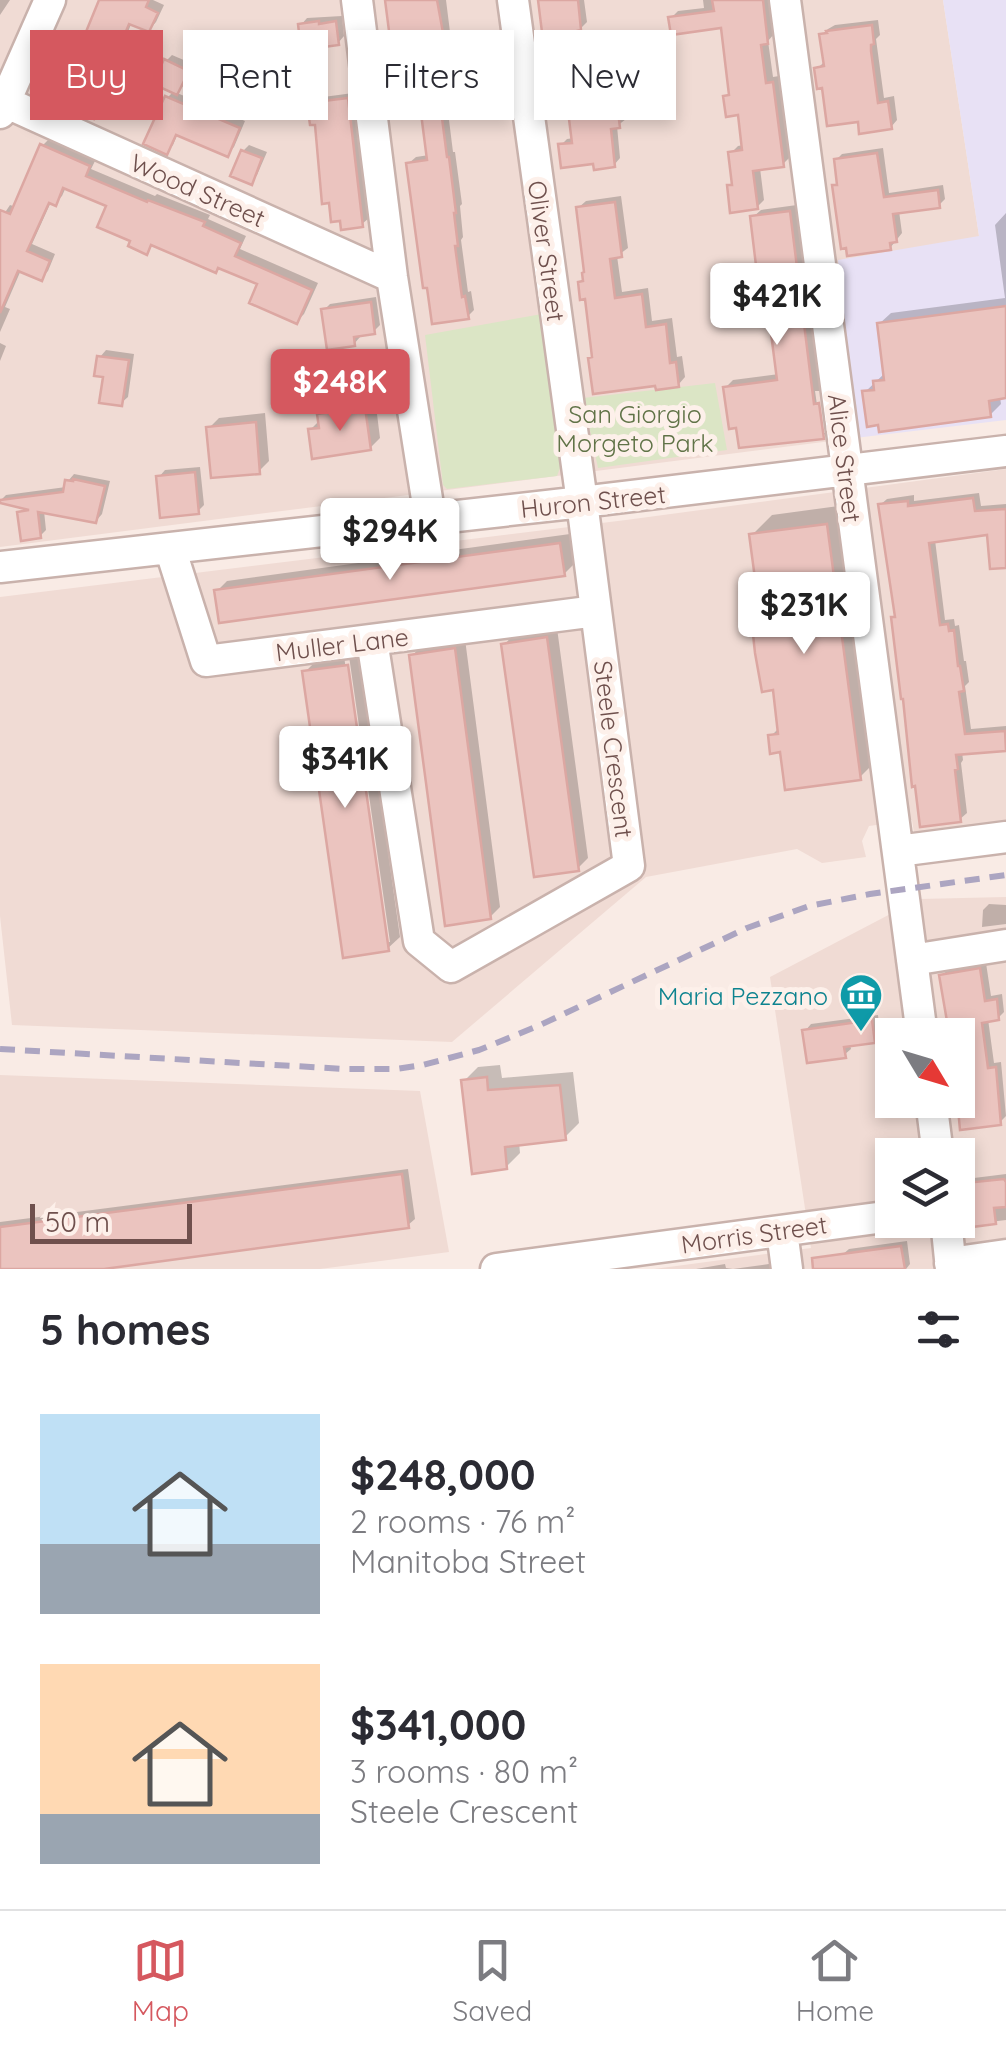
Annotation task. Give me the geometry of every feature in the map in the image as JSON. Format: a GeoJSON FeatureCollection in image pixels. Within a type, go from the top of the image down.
{"type":"FeatureCollection","features":[{"type":"Feature","properties":{"kind":"street"},"geometry":{"type":"LineString","coordinates":[[2,108],[50,0]]}},
{"type":"Feature","properties":{"kind":"street"},"geometry":{"type":"LineString","coordinates":[[357,0],[392,277],[430,518]]}},
{"type":"Feature","properties":{"kind":"street","name":"Oliver Street"},"geometry":{"type":"LineString","coordinates":[[513,0],[582,502]]}},
{"type":"Feature","properties":{"kind":"street","name":"Alice Street"},"geometry":{"type":"LineString","coordinates":[[785,0],[920,1018]]}},
{"type":"Feature","properties":{"kind":"street","name":"Wood Street"},"geometry":{"type":"LineString","coordinates":[[2,108],[392,277]]}},
{"type":"Feature","properties":{"kind":"street","name":"Huron Street"},"geometry":{"type":"LineString","coordinates":[[0,567],[1006,451]]}},
{"type":"Feature","properties":{"kind":"street","name":"Steele Crescent"},"geometry":{"type":"LineString","coordinates":[[372,640],[419,941],[451,966],[629,866],[582,502]]}},
{"type":"Feature","properties":{"kind":"street","name":"Muller Lane"},"geometry":{"type":"LineString","coordinates":[[170,548],[206,661],[596,611]]}},
{"type":"Feature","properties":{"kind":"street"},"geometry":{"type":"LineString","coordinates":[[898,851],[1006,837]]}},
{"type":"Feature","properties":{"kind":"street"},"geometry":{"type":"LineString","coordinates":[[912,960],[1006,945]]}},
{"type":"Feature","properties":{"kind":"street","name":"Morris Street"},"geometry":{"type":"LineString","coordinates":[[496,1269],[875,1218]]}},
{"type":"Feature","properties":{"kind":"street"},"geometry":{"type":"LineString","coordinates":[[782,1230],[787,1269]]}},
{"type":"Feature","properties":{"kind":"street"},"geometry":{"type":"LineString","coordinates":[[948,1238],[951,1266],[1006,1255]]}},
{"type":"Feature","properties":{"kind":"shaded area"},"geometry":{"type":"Polygon","coordinates":[[[0,0],[943,0],[979,236],[855,438],[0,547],[0,0]]]}},
{"type":"Feature","properties":{"kind":"shaded area"},"geometry":{"type":"Polygon","coordinates":[[[943,0],[1006,0],[1006,420],[855,438],[838,260],[979,236],[943,0]]]}},
{"type":"Feature","properties":{"kind":"shaded area"},"geometry":{"type":"Polygon","coordinates":[[[1006,469],[1006,822],[914,833],[912,820],[869,826],[862,841],[866,857],[822,863],[797,849],[646,877],[452,1042],[12,1025],[0,916],[0,597],[1006,469]]]}},
{"type":"Feature","properties":{"kind":"shaded area"},"geometry":{"type":"Polygon","coordinates":[[[1006,897],[1006,1269],[654,1269],[811,1248],[770,977],[919,899],[1006,897]]]}},
{"type":"Feature","properties":{"kind":"shaded area"},"geometry":{"type":"Polygon","coordinates":[[[0,1075],[420,1091],[449,1252],[320,1269],[0,1269],[0,1075]]]}},
{"type":"Feature","properties":{"kind":"green space"},"geometry":{"type":"Polygon","coordinates":[[[542,314],[561,460],[557,476],[447,489],[443,485],[425,335],[542,314]]]}},
{"type":"Feature","properties":{"kind":"green space","name":"San Giorgio Morgeto Park"},"geometry":{"type":"Polygon","coordinates":[[[715,383],[727,450],[598,468],[583,398],[715,383]]]}},
{"type":"Feature","properties":{"kind":"building"},"geometry":{"type":"Polygon","coordinates":[[[99,0],[149,0],[146,7],[158,13],[150,30],[129,24],[126,30],[87,30],[99,0]]]}},
{"type":"Feature","properties":{"kind":"building"},"geometry":{"type":"Polygon","coordinates":[[[385,0],[437,0],[443,30],[389,30],[385,0]]]}},
{"type":"Feature","properties":{"kind":"building"},"geometry":{"type":"Polygon","coordinates":[[[538,0],[578,0],[581,30],[542,30],[538,0]]]}},
{"type":"Feature","properties":{"kind":"building"},"geometry":{"type":"Polygon","coordinates":[[[712,0],[763,0],[768,44],[761,45],[766,83],[773,82],[784,167],[753,171],[758,209],[730,213],[728,152],[742,150],[738,115],[726,117],[723,96],[729,95],[721,28],[676,34],[676,30],[670,30],[668,17],[714,11],[712,0]]]}},
{"type":"Feature","properties":{"kind":"building"},"geometry":{"type":"Polygon","coordinates":[[[336,21],[339,45],[328,46],[328,30],[299,30],[298,24],[336,21]]]}},
{"type":"Feature","properties":{"kind":"building"},"geometry":{"type":"Polygon","coordinates":[[[872,25],[878,103],[888,101],[892,129],[859,134],[858,122],[827,126],[822,88],[817,89],[814,68],[824,66],[819,34],[872,25]]]}},
{"type":"Feature","properties":{"kind":"building"},"geometry":{"type":"Polygon","coordinates":[[[163,61],[183,68],[183,83],[177,95],[163,89],[163,61]]]}},
{"type":"Feature","properties":{"kind":"building"},"geometry":{"type":"Polygon","coordinates":[[[165,96],[183,104],[183,120],[221,120],[240,128],[228,157],[176,135],[167,155],[143,144],[154,120],[163,120],[165,96]]]}},
{"type":"Feature","properties":{"kind":"building"},"geometry":{"type":"Polygon","coordinates":[[[348,98],[363,227],[341,230],[340,221],[331,222],[329,203],[322,204],[315,125],[310,125],[309,120],[328,120],[328,100],[348,98]]]}},
{"type":"Feature","properties":{"kind":"building"},"geometry":{"type":"Polygon","coordinates":[[[422,120],[442,120],[456,213],[455,246],[469,319],[432,324],[427,288],[423,288],[406,163],[427,160],[422,120]]]}},
{"type":"Feature","properties":{"kind":"building"},"geometry":{"type":"Polygon","coordinates":[[[569,120],[619,120],[620,128],[611,129],[615,167],[594,170],[593,164],[561,168],[558,144],[572,143],[569,120]]]}},
{"type":"Feature","properties":{"kind":"building"},"geometry":{"type":"Polygon","coordinates":[[[40,144],[90,166],[86,176],[205,222],[203,226],[241,243],[235,256],[312,290],[297,324],[249,303],[257,284],[218,268],[216,273],[151,245],[147,255],[128,246],[130,241],[97,227],[106,206],[63,188],[56,206],[49,203],[27,251],[50,261],[42,281],[18,271],[0,313],[0,210],[10,214],[40,144]]]}},
{"type":"Feature","properties":{"kind":"building"},"geometry":{"type":"Polygon","coordinates":[[[241,150],[262,158],[252,185],[230,176],[241,150]]]}},
{"type":"Feature","properties":{"kind":"building"},"geometry":{"type":"Polygon","coordinates":[[[877,153],[884,197],[938,190],[940,208],[893,214],[897,242],[890,243],[891,250],[847,256],[846,248],[841,249],[832,185],[837,185],[834,159],[877,153]]]}},
{"type":"Feature","properties":{"kind":"building"},"geometry":{"type":"Polygon","coordinates":[[[615,202],[622,257],[610,259],[615,298],[642,294],[646,327],[666,324],[670,363],[676,362],[679,387],[593,394],[585,299],[580,300],[578,282],[583,281],[584,272],[576,207],[615,202]]]}},
{"type":"Feature","properties":{"kind":"building"},"geometry":{"type":"Polygon","coordinates":[[[790,211],[814,404],[819,403],[824,439],[739,448],[736,428],[729,429],[723,387],[777,380],[767,302],[754,304],[751,283],[758,282],[750,216],[790,211]]]}},
{"type":"Feature","properties":{"kind":"building"},"geometry":{"type":"Polygon","coordinates":[[[371,302],[375,334],[354,337],[355,346],[327,350],[321,309],[371,302]]]}},
{"type":"Feature","properties":{"kind":"building"},"geometry":{"type":"Polygon","coordinates":[[[1006,306],[1006,398],[989,401],[991,417],[879,432],[878,425],[867,427],[862,391],[874,390],[873,381],[884,380],[877,323],[1006,306]]]}},
{"type":"Feature","properties":{"kind":"building"},"geometry":{"type":"Polygon","coordinates":[[[97,356],[129,360],[122,406],[99,403],[103,377],[94,376],[97,356]]]}},
{"type":"Feature","properties":{"kind":"building"},"geometry":{"type":"Polygon","coordinates":[[[365,407],[371,450],[312,459],[308,429],[319,428],[317,414],[365,407]]]}},
{"type":"Feature","properties":{"kind":"building"},"geometry":{"type":"Polygon","coordinates":[[[256,422],[260,474],[211,478],[206,427],[256,422]]]}},
{"type":"Feature","properties":{"kind":"building"},"geometry":{"type":"Polygon","coordinates":[[[195,472],[199,514],[160,518],[156,476],[195,472]]]}},
{"type":"Feature","properties":{"kind":"building"},"geometry":{"type":"Polygon","coordinates":[[[65,480],[105,486],[96,523],[38,512],[41,538],[21,541],[17,512],[29,510],[0,500],[63,492],[65,480]]]}},
{"type":"Feature","properties":{"kind":"building"},"geometry":{"type":"Polygon","coordinates":[[[973,498],[975,511],[1006,509],[1006,568],[990,569],[987,535],[929,543],[940,625],[948,624],[949,631],[954,630],[964,691],[959,692],[965,734],[1005,731],[1006,751],[956,755],[961,822],[920,827],[878,504],[908,501],[908,506],[973,498]]]}},
{"type":"Feature","properties":{"kind":"building"},"geometry":{"type":"Polygon","coordinates":[[[827,524],[861,780],[785,790],[780,752],[770,754],[768,735],[778,734],[773,690],[762,692],[755,653],[752,625],[761,623],[749,534],[827,524]]]}},
{"type":"Feature","properties":{"kind":"building"},"geometry":{"type":"Polygon","coordinates":[[[560,543],[565,576],[219,623],[214,590],[560,543]]]}},
{"type":"Feature","properties":{"kind":"building"},"geometry":{"type":"Polygon","coordinates":[[[547,637],[579,871],[534,877],[501,644],[547,637]]]}},
{"type":"Feature","properties":{"kind":"building"},"geometry":{"type":"Polygon","coordinates":[[[455,648],[491,919],[445,926],[409,655],[455,648]]]}},
{"type":"Feature","properties":{"kind":"building"},"geometry":{"type":"Polygon","coordinates":[[[348,665],[389,951],[343,958],[302,671],[348,665]]]}},
{"type":"Feature","properties":{"kind":"building"},"geometry":{"type":"Polygon","coordinates":[[[980,968],[985,1001],[997,999],[999,1020],[982,1023],[988,1068],[996,1067],[1001,1125],[960,1130],[959,1118],[975,1118],[975,1018],[946,1018],[939,975],[980,968]]]}},
{"type":"Feature","properties":{"kind":"building"},"geometry":{"type":"Polygon","coordinates":[[[872,1020],[875,1043],[844,1047],[846,1058],[807,1063],[802,1030],[872,1020]]]}},
{"type":"Feature","properties":{"kind":"building"},"geometry":{"type":"Polygon","coordinates":[[[487,1077],[488,1090],[560,1085],[566,1140],[505,1147],[507,1169],[472,1174],[461,1080],[487,1077]]]}},
{"type":"Feature","properties":{"kind":"building"},"geometry":{"type":"Polygon","coordinates":[[[402,1174],[409,1228],[104,1269],[0,1269],[0,1227],[402,1174]]]}},
{"type":"Feature","properties":{"kind":"building"},"geometry":{"type":"Polygon","coordinates":[[[975,1182],[1006,1182],[1006,1207],[994,1208],[996,1224],[975,1227],[975,1182]]]}},
{"type":"Feature","properties":{"kind":"building"},"geometry":{"type":"Polygon","coordinates":[[[901,1246],[905,1269],[813,1269],[812,1258],[901,1246]]]}},
{"type":"Feature","properties":{"kind":"railway"},"geometry":{"type":"LineString","coordinates":[[0,1049],[345,1069],[423,1065],[479,1050],[538,1026],[747,928],[809,906],[1006,875]]}},
{"type":"Feature","properties":{"kind":"place","name":"Maria Pezzano"},"geometry":{"type":"Point","coordinates":[861,1033]}}]}
